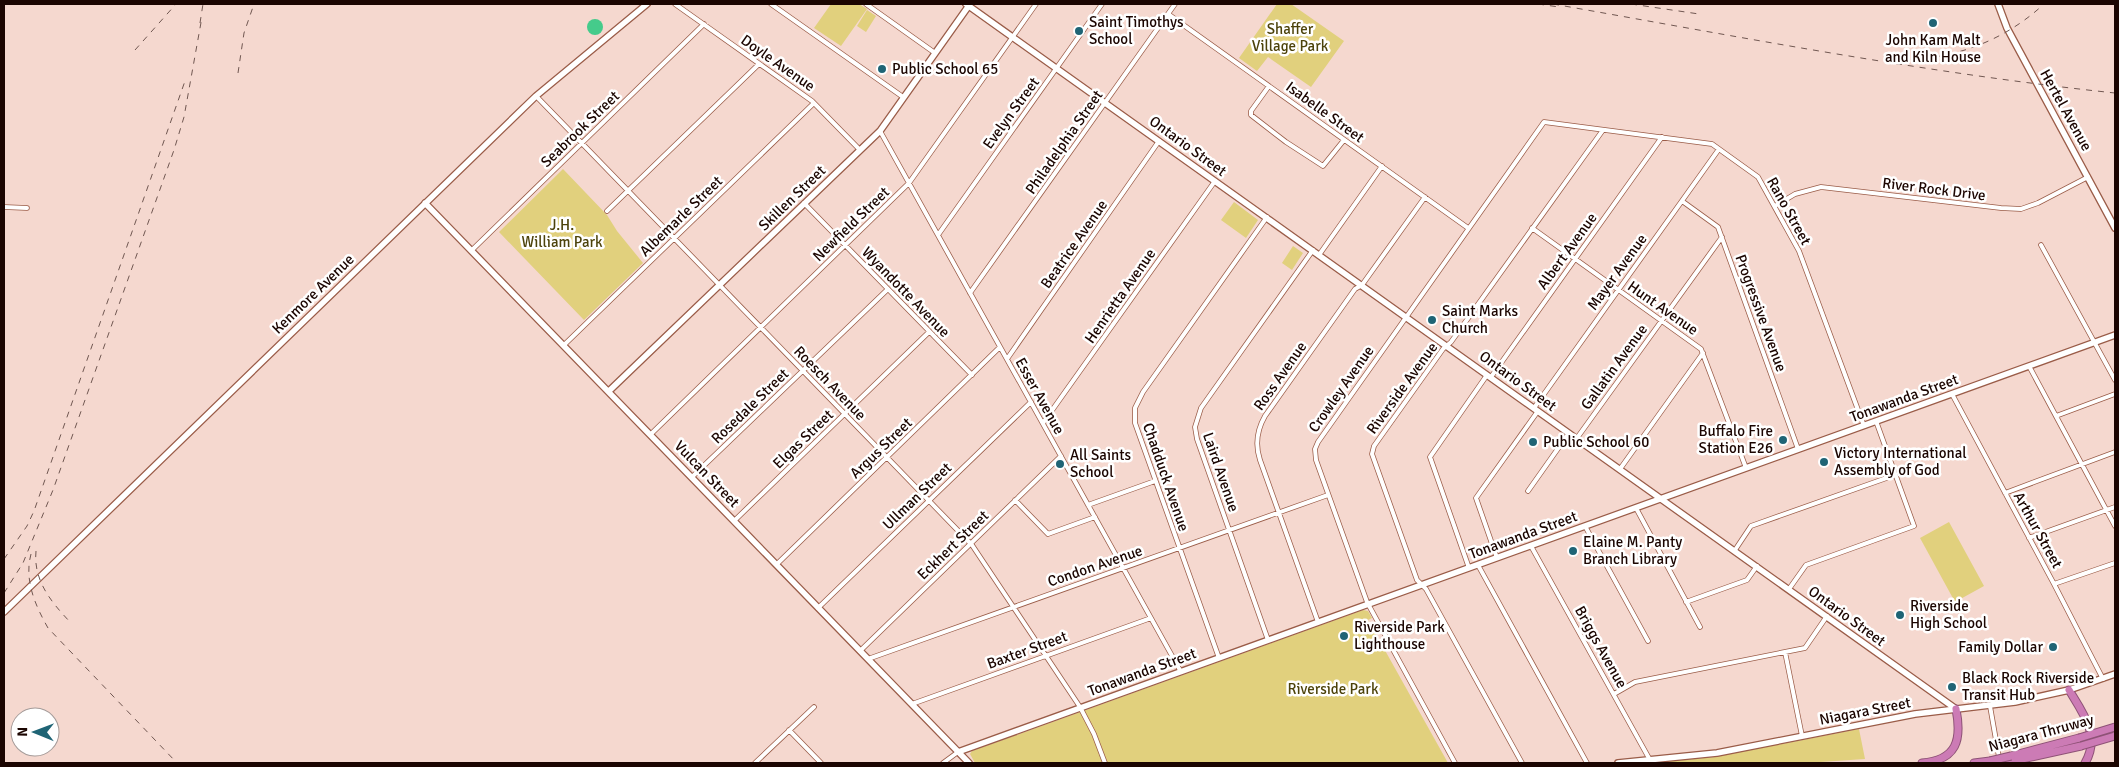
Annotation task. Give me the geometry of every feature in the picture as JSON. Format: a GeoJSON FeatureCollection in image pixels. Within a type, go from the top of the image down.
{"type":"FeatureCollection","features":[{"type":"Feature","properties":{"kind":"highway"},"geometry":{"type":"LineString","coordinates":[[2069,690],[2088,722],[2091,734],[2091,750],[2085,763]]}},
{"type":"Feature","properties":{"kind":"highway"},"geometry":{"type":"LineString","coordinates":[[1922,763],[1942,759],[1952,750],[1959,735],[1956,709]]}},
{"type":"Feature","properties":{"kind":"highway","name":"Niagara Thruway"},"geometry":{"type":"LineString","coordinates":[[2080,742],[2115,727]]}},
{"type":"Feature","properties":{"kind":"highway","name":"Niagara Thruway"},"geometry":{"type":"LineString","coordinates":[[1974,763],[2012,758],[2115,736]]}},
{"type":"Feature","properties":{"kind":"highway","name":"Niagara Thruway"},"geometry":{"type":"LineString","coordinates":[[2004,763],[2012,758]]}},
{"type":"Feature","properties":{"kind":"street","name":"Kenmore Avenue"},"geometry":{"type":"LineString","coordinates":[[4,612],[536,96],[647,4]]}},
{"type":"Feature","properties":{"kind":"street","name":"Doyle Avenue"},"geometry":{"type":"LineString","coordinates":[[674,4],[814,103],[860,150]]}},
{"type":"Feature","properties":{"kind":"street"},"geometry":{"type":"LineString","coordinates":[[771,4],[903,97]]}},
{"type":"Feature","properties":{"kind":"street"},"geometry":{"type":"LineString","coordinates":[[866,4],[935,52]]}},
{"type":"Feature","properties":{"kind":"street","name":"Skillen Street"},"geometry":{"type":"LineString","coordinates":[[609,391],[880,131],[968,4]]}},
{"type":"Feature","properties":{"kind":"street","name":"Ontario Street"},"geometry":{"type":"LineString","coordinates":[[968,4],[1956,709]]}},
{"type":"Feature","properties":{"kind":"street","name":"Newfield Street"},"geometry":{"type":"LineString","coordinates":[[650,434],[909,183],[1036,4]]}},
{"type":"Feature","properties":{"kind":"street","name":"Evelyn Street"},"geometry":{"type":"LineString","coordinates":[[938,235],[1102,4]]}},
{"type":"Feature","properties":{"kind":"street","name":"Philadelphia Street"},"geometry":{"type":"LineString","coordinates":[[970,293],[1175,4]]}},
{"type":"Feature","properties":{"kind":"street","name":"Hertel Avenue"},"geometry":{"type":"LineString","coordinates":[[1998,4],[2007,28],[2115,228]]}},
{"type":"Feature","properties":{"kind":"street","name":"Isabelle Street"},"geometry":{"type":"LineString","coordinates":[[1168,14],[1468,228]]}},
{"type":"Feature","properties":{"kind":"street","name":"Seabrook Street"},"geometry":{"type":"LineString","coordinates":[[472,250],[704,24]]}},
{"type":"Feature","properties":{"kind":"street"},"geometry":{"type":"LineString","coordinates":[[607,211],[759,64]]}},
{"type":"Feature","properties":{"kind":"street"},"geometry":{"type":"LineString","coordinates":[[1269,86],[1251,113],[1253,117],[1286,142],[1324,166],[1344,140]]}},
{"type":"Feature","properties":{"kind":"street","name":"Roesch Avenue"},"geometry":{"type":"LineString","coordinates":[[536,96],[970,544],[1080,708],[1094,734],[1105,763]]}},
{"type":"Feature","properties":{"kind":"street","name":"Albemarle Street"},"geometry":{"type":"LineString","coordinates":[[564,345],[814,103]]}},
{"type":"Feature","properties":{"kind":"street","name":"Crowley Avenue"},"geometry":{"type":"LineString","coordinates":[[1455,763],[1368,604],[1316,460],[1315,449],[1405,316],[1544,122],[1558,124]]}},
{"type":"Feature","properties":{"kind":"street","name":"Rano Street"},"geometry":{"type":"LineString","coordinates":[[1558,124],[1712,144],[1758,177],[1801,256],[1864,426]]}},
{"type":"Feature","properties":{"kind":"street","name":"Riverside Avenue"},"geometry":{"type":"LineString","coordinates":[[1522,763],[1417,580],[1372,454],[1374,446],[1603,130]]}},
{"type":"Feature","properties":{"kind":"street","name":"Esser Avenue"},"geometry":{"type":"LineString","coordinates":[[880,131],[1181,672]]}},
{"type":"Feature","properties":{"kind":"street","name":"Albert Avenue"},"geometry":{"type":"LineString","coordinates":[[1470,568],[1430,457],[1662,137]]}},
{"type":"Feature","properties":{"kind":"street","name":"Beatrice Avenue"},"geometry":{"type":"LineString","coordinates":[[1007,359],[1159,141]]}},
{"type":"Feature","properties":{"kind":"street","name":"Mayer Avenue"},"geometry":{"type":"LineString","coordinates":[[1497,558],[1476,498],[1618,290],[1719,149]]}},
{"type":"Feature","properties":{"kind":"street"},"geometry":{"type":"LineString","coordinates":[[1319,255],[1382,166]]}},
{"type":"Feature","properties":{"kind":"street","name":"River Rock Drive"},"geometry":{"type":"LineString","coordinates":[[1775,206],[1795,194],[1821,187],[2021,209],[2038,203],[2088,177]]}},
{"type":"Feature","properties":{"kind":"street","name":"Henrietta Avenue"},"geometry":{"type":"LineString","coordinates":[[1043,423],[1216,181]]}},
{"type":"Feature","properties":{"kind":"street","name":"Ross Avenue"},"geometry":{"type":"LineString","coordinates":[[1318,622],[1258,454],[1257,440],[1259,428],[1355,289],[1362,285],[1425,197]]}},
{"type":"Feature","properties":{"kind":"street","name":"Progressive Avenue"},"geometry":{"type":"LineString","coordinates":[[1682,201],[1718,227],[1798,449]]}},
{"type":"Feature","properties":{"kind":"street","name":"Vulcan Street"},"geometry":{"type":"LineString","coordinates":[[425,203],[969,763]]}},
{"type":"Feature","properties":{"kind":"street","name":"Wyandotte Avenue"},"geometry":{"type":"LineString","coordinates":[[804,203],[972,375]]}},
{"type":"Feature","properties":{"kind":"street"},"geometry":{"type":"LineString","coordinates":[[4,207],[27,208]]}},
{"type":"Feature","properties":{"kind":"street","name":"Chadduck Avenue"},"geometry":{"type":"LineString","coordinates":[[1219,658],[1135,423],[1136,404],[1267,218]]}},
{"type":"Feature","properties":{"kind":"street","name":"Hunt Avenue"},"geometry":{"type":"LineString","coordinates":[[1532,228],[1701,349],[1746,468]]}},
{"type":"Feature","properties":{"kind":"street","name":"Gallatin Avenue"},"geometry":{"type":"LineString","coordinates":[[1577,438],[1722,237]]}},
{"type":"Feature","properties":{"kind":"street"},"geometry":{"type":"LineString","coordinates":[[2041,244],[2115,380]]}},
{"type":"Feature","properties":{"kind":"street","name":"Laird Avenue"},"geometry":{"type":"LineString","coordinates":[[1268,640],[1197,439],[1196,420],[1201,408],[1313,250]]}},
{"type":"Feature","properties":{"kind":"street","name":"Rosedale Street"},"geometry":{"type":"LineString","coordinates":[[692,477],[888,289]]}},
{"type":"Feature","properties":{"kind":"street","name":"Elgas Street"},"geometry":{"type":"LineString","coordinates":[[734,520],[930,332]]}},
{"type":"Feature","properties":{"kind":"street","name":"Tonawanda Street"},"geometry":{"type":"LineString","coordinates":[[943,763],[958,752],[2115,335]]}},
{"type":"Feature","properties":{"kind":"street","name":"Argus Street"},"geometry":{"type":"LineString","coordinates":[[776,564],[1000,347]]}},
{"type":"Feature","properties":{"kind":"street"},"geometry":{"type":"LineString","coordinates":[[1620,469],[1702,352]]}},
{"type":"Feature","properties":{"kind":"street"},"geometry":{"type":"LineString","coordinates":[[2029,366],[2115,526]]}},
{"type":"Feature","properties":{"kind":"street","name":"Arthur Street"},"geometry":{"type":"LineString","coordinates":[[1952,394],[2103,678]]}},
{"type":"Feature","properties":{"kind":"street"},"geometry":{"type":"LineString","coordinates":[[2056,416],[2115,394]]}},
{"type":"Feature","properties":{"kind":"street","name":"Ullman Street"},"geometry":{"type":"LineString","coordinates":[[818,608],[1031,402]]}},
{"type":"Feature","properties":{"kind":"street"},"geometry":{"type":"LineString","coordinates":[[1789,589],[1806,565],[1914,526],[1876,421]]}},
{"type":"Feature","properties":{"kind":"street"},"geometry":{"type":"LineString","coordinates":[[1528,491],[1569,433]]}},
{"type":"Feature","properties":{"kind":"street"},"geometry":{"type":"LineString","coordinates":[[2004,493],[2115,452]]}},
{"type":"Feature","properties":{"kind":"street","name":"Eckhert Street"},"geometry":{"type":"LineString","coordinates":[[860,651],[1061,456]]}},
{"type":"Feature","properties":{"kind":"street"},"geometry":{"type":"LineString","coordinates":[[1735,550],[1752,526],[1895,475]]}},
{"type":"Feature","properties":{"kind":"street"},"geometry":{"type":"LineString","coordinates":[[1088,505],[1155,482]]}},
{"type":"Feature","properties":{"kind":"street","name":"Condon Avenue"},"geometry":{"type":"LineString","coordinates":[[868,659],[1328,495]]}},
{"type":"Feature","properties":{"kind":"street"},"geometry":{"type":"LineString","coordinates":[[1015,500],[1048,534],[1095,517]]}},
{"type":"Feature","properties":{"kind":"street"},"geometry":{"type":"LineString","coordinates":[[2029,538],[2115,507]]}},
{"type":"Feature","properties":{"kind":"street"},"geometry":{"type":"LineString","coordinates":[[1636,508],[1700,627]]}},
{"type":"Feature","properties":{"kind":"street"},"geometry":{"type":"LineString","coordinates":[[1585,526],[1648,642]]}},
{"type":"Feature","properties":{"kind":"street","name":"Briggs Avenue"},"geometry":{"type":"LineString","coordinates":[[1532,546],[1650,760]]}},
{"type":"Feature","properties":{"kind":"street"},"geometry":{"type":"LineString","coordinates":[[2054,584],[2115,563]]}},
{"type":"Feature","properties":{"kind":"street"},"geometry":{"type":"LineString","coordinates":[[1478,565],[1587,763]]}},
{"type":"Feature","properties":{"kind":"street"},"geometry":{"type":"LineString","coordinates":[[1686,602],[1747,580],[1757,566]]}},
{"type":"Feature","properties":{"kind":"street"},"geometry":{"type":"LineString","coordinates":[[1614,694],[1636,682],[1805,648],[1827,616]]}},
{"type":"Feature","properties":{"kind":"street","name":"Baxter Street"},"geometry":{"type":"LineString","coordinates":[[912,704],[1151,618]]}},
{"type":"Feature","properties":{"kind":"street"},"geometry":{"type":"LineString","coordinates":[[1786,652],[1802,736]]}},
{"type":"Feature","properties":{"kind":"street","name":"Niagara Street"},"geometry":{"type":"LineString","coordinates":[[1618,763],[1716,753],[1915,714],[1990,706],[2030,699],[2069,690],[2115,674]]}},
{"type":"Feature","properties":{"kind":"street"},"geometry":{"type":"LineString","coordinates":[[1990,706],[2000,763]]}},
{"type":"Feature","properties":{"kind":"street"},"geometry":{"type":"LineString","coordinates":[[755,763],[814,707]]}},
{"type":"Feature","properties":{"kind":"street"},"geometry":{"type":"LineString","coordinates":[[789,730],[821,763]]}},
{"type":"Feature","properties":{"kind":"green space"},"geometry":{"type":"Polygon","coordinates":[[[831,4],[859,4],[867,9],[841,46],[814,28],[831,4]]]}},
{"type":"Feature","properties":{"kind":"green space","name":"Shaffer Village Park"},"geometry":{"type":"Polygon","coordinates":[[[1277,4],[1291,4],[1344,41],[1311,87],[1268,57],[1257,71],[1239,58],[1277,4]]]}},
{"type":"Feature","properties":{"kind":"green space"},"geometry":{"type":"Polygon","coordinates":[[[867,10],[876,16],[866,32],[857,26],[867,10]]]}},
{"type":"Feature","properties":{"kind":"green space","name":"J.H. William Park"},"geometry":{"type":"Polygon","coordinates":[[[563,169],[607,215],[617,231],[643,263],[584,320],[499,232],[563,169]]]}},
{"type":"Feature","properties":{"kind":"green space"},"geometry":{"type":"Polygon","coordinates":[[[1234,202],[1258,220],[1246,238],[1221,220],[1234,202]]]}},
{"type":"Feature","properties":{"kind":"green space"},"geometry":{"type":"Polygon","coordinates":[[[1293,246],[1303,253],[1292,270],[1282,263],[1293,246]]]}},
{"type":"Feature","properties":{"kind":"green space"},"geometry":{"type":"Polygon","coordinates":[[[1949,522],[1984,586],[1955,602],[1920,538],[1949,522]]]}},
{"type":"Feature","properties":{"kind":"green space","name":"Riverside Park"},"geometry":{"type":"Polygon","coordinates":[[[1363,610],[1368,611],[1372,618],[1368,620],[1448,763],[975,763],[970,754],[972,751],[1363,610]]]}},
{"type":"Feature","properties":{"kind":"green space"},"geometry":{"type":"Polygon","coordinates":[[[1859,729],[1865,759],[1806,763],[1650,763],[1715,757],[1859,729]]]}},
{"type":"Feature","properties":{"kind":"shaded area"},"geometry":{"type":"Polygon","coordinates":[[[592,19],[598,19],[603,24],[601,33],[592,35],[587,30],[587,24],[592,19]]]}},
{"type":"Feature","properties":{"kind":"railway"},"geometry":{"type":"LineString","coordinates":[[135,50],[176,4]]}},
{"type":"Feature","properties":{"kind":"railway"},"geometry":{"type":"LineString","coordinates":[[200,23],[203,4]]}},
{"type":"Feature","properties":{"kind":"railway"},"geometry":{"type":"LineString","coordinates":[[238,73],[244,33],[254,4]]}},
{"type":"Feature","properties":{"kind":"railway"},"geometry":{"type":"LineString","coordinates":[[1538,4],[1559,7]]}},
{"type":"Feature","properties":{"kind":"railway"},"geometry":{"type":"LineString","coordinates":[[1553,4],[1903,65],[2115,93]]}},
{"type":"Feature","properties":{"kind":"railway"},"geometry":{"type":"LineString","coordinates":[[1631,4],[1699,14]]}},
{"type":"Feature","properties":{"kind":"railway"},"geometry":{"type":"LineString","coordinates":[[1901,60],[1940,56],[1978,46],[2012,28],[2044,4]]}},
{"type":"Feature","properties":{"kind":"railway"},"geometry":{"type":"LineString","coordinates":[[4,593],[23,563],[53,490],[174,150],[184,117],[202,17]]}},
{"type":"Feature","properties":{"kind":"railway"},"geometry":{"type":"LineString","coordinates":[[4,559],[27,526],[34,511],[185,81]]}},
{"type":"Feature","properties":{"kind":"railway"},"geometry":{"type":"LineString","coordinates":[[36,551],[38,572],[45,591],[71,623]]}},
{"type":"Feature","properties":{"kind":"railway"},"geometry":{"type":"LineString","coordinates":[[31,554],[29,573],[32,592],[48,628],[177,763]]}},
{"type":"Feature","properties":{"kind":"place","name":"John Kam Malt and Kiln House"},"geometry":{"type":"Point","coordinates":[1933,23]}},
{"type":"Feature","properties":{"kind":"place","name":"Saint Timothys School"},"geometry":{"type":"Point","coordinates":[1079,31]}},
{"type":"Feature","properties":{"kind":"place","name":"Public School 65"},"geometry":{"type":"Point","coordinates":[882,69]}},
{"type":"Feature","properties":{"kind":"place","name":"Saint Marks Church"},"geometry":{"type":"Point","coordinates":[1432,320]}},
{"type":"Feature","properties":{"kind":"place","name":"Buffalo Fire Station E26"},"geometry":{"type":"Point","coordinates":[1783,440]}},
{"type":"Feature","properties":{"kind":"place","name":"Public School 60"},"geometry":{"type":"Point","coordinates":[1533,442]}},
{"type":"Feature","properties":{"kind":"place","name":"Victory International Assembly of God"},"geometry":{"type":"Point","coordinates":[1824,462]}},
{"type":"Feature","properties":{"kind":"place","name":"All Saints School"},"geometry":{"type":"Point","coordinates":[1060,464]}},
{"type":"Feature","properties":{"kind":"place","name":"Elaine M. Panty Branch Library"},"geometry":{"type":"Point","coordinates":[1573,551]}},
{"type":"Feature","properties":{"kind":"place","name":"Riverside High School"},"geometry":{"type":"Point","coordinates":[1900,615]}},
{"type":"Feature","properties":{"kind":"place","name":"Riverside Park Lighthouse"},"geometry":{"type":"Point","coordinates":[1344,636]}},
{"type":"Feature","properties":{"kind":"place","name":"Family Dollar"},"geometry":{"type":"Point","coordinates":[2053,647]}},
{"type":"Feature","properties":{"kind":"place","name":"Black Rock Riverside Transit Hub"},"geometry":{"type":"Point","coordinates":[1952,687]}}]}
